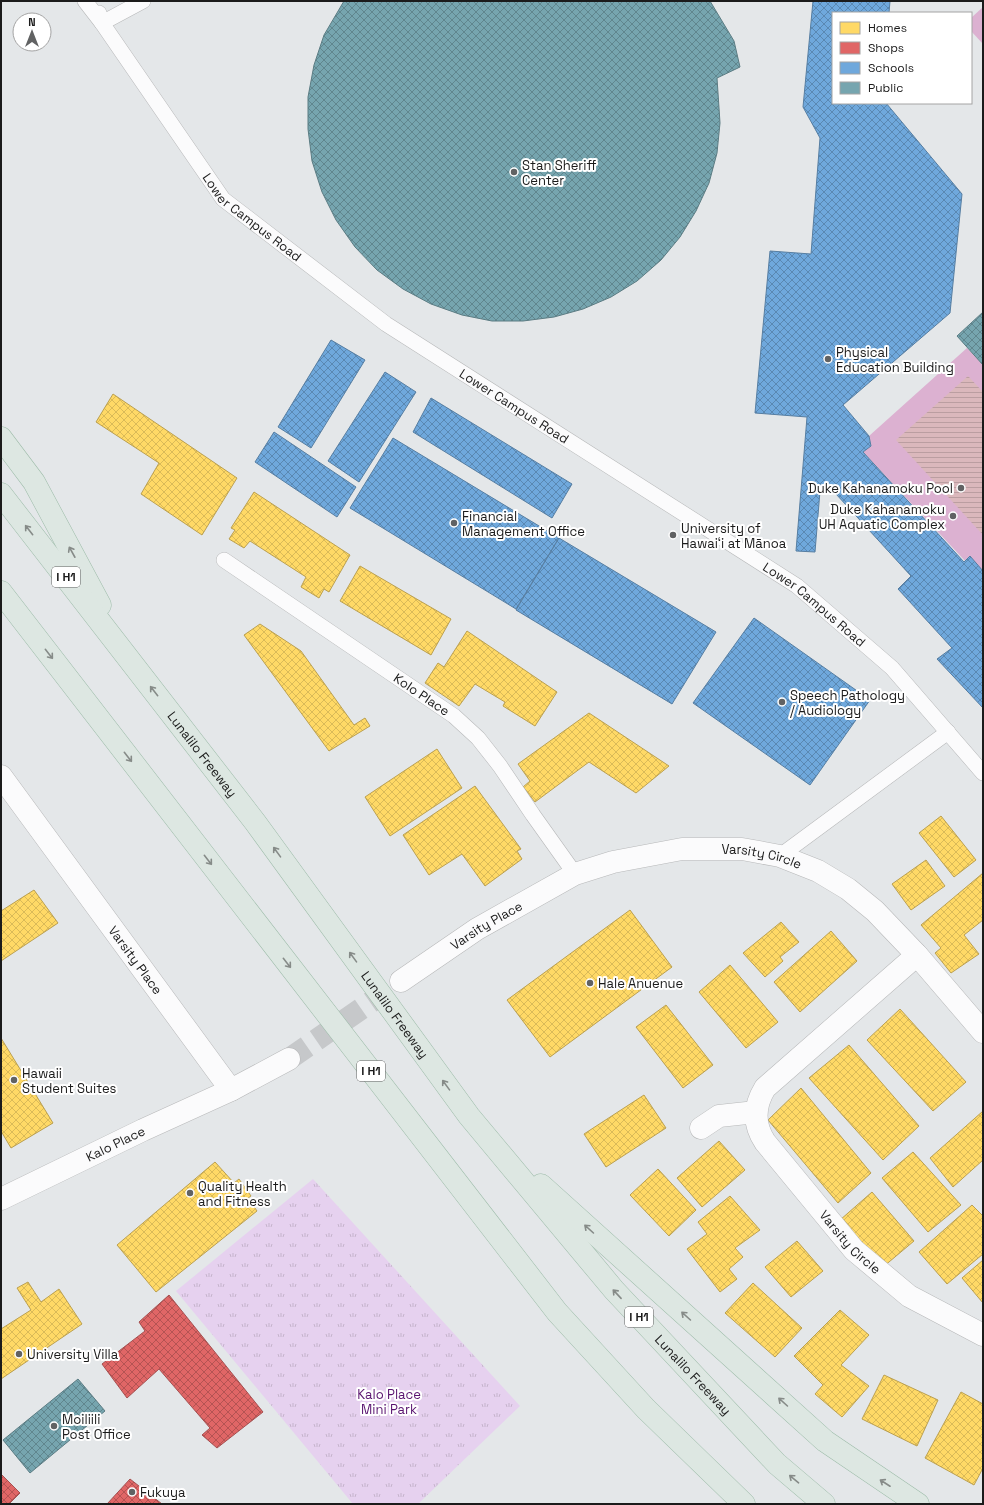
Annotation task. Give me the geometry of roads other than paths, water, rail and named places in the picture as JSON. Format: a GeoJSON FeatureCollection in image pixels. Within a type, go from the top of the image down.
{"type":"FeatureCollection","features":[{"type":"Feature","properties":{"kind":"highway"},"geometry":{"type":"LineString","coordinates":[[1,438],[34,482],[130,660]]}},
{"type":"Feature","properties":{"kind":"highway","name":"Lunalilo Freeway"},"geometry":{"type":"LineString","coordinates":[[1,494],[255,822],[469,1116],[614,1290],[777,1464],[824,1504]]}},
{"type":"Feature","properties":{"kind":"highway","name":"I H1"},"geometry":{"type":"LineString","coordinates":[[1,592],[557,1312],[646,1409],[741,1503]]}},
{"type":"Feature","properties":{"kind":"highway"},"geometry":{"type":"LineString","coordinates":[[469,1116],[575,1216],[825,1441],[918,1504]]}},
{"type":"Feature","properties":{"kind":"street","name":"Varsity Place"},"geometry":{"type":"LineString","coordinates":[[1,776],[231,1090]]}},
{"type":"Feature","properties":{"kind":"street","name":"Varsity Circle"},"geometry":{"type":"LineString","coordinates":[[576,874],[614,862],[682,850],[742,848],[780,856],[818,871],[848,889],[875,911],[916,955],[983,1032]]}},
{"type":"Feature","properties":{"kind":"street","name":"Varsity Place"},"geometry":{"type":"LineString","coordinates":[[401,981],[477,929],[576,874]]}},
{"type":"Feature","properties":{"kind":"street","name":"Varsity Circle"},"geometry":{"type":"LineString","coordinates":[[916,955],[765,1088],[759,1099],[756,1112],[758,1130],[765,1142],[854,1250],[909,1296],[983,1335]]}},
{"type":"Feature","properties":{"kind":"street"},"geometry":{"type":"LineString","coordinates":[[231,1090],[290,1059]]}},
{"type":"Feature","properties":{"kind":"street","name":"Kalo Place"},"geometry":{"type":"LineString","coordinates":[[1,1199],[143,1130],[231,1090]]}},
{"type":"Feature","properties":{"kind":"street"},"geometry":{"type":"LineString","coordinates":[[701,1128],[719,1116],[756,1112]]}},
{"type":"Feature","properties":{"kind":"lane","name":"Lower Campus Road"},"geometry":{"type":"LineString","coordinates":[[85,1],[102,23],[223,199],[386,324],[797,586],[892,668],[983,773]]}},
{"type":"Feature","properties":{"kind":"lane"},"geometry":{"type":"LineString","coordinates":[[97,1],[102,23],[143,1]]}},
{"type":"Feature","properties":{"kind":"lane","name":"Kolo Place"},"geometry":{"type":"LineString","coordinates":[[224,560],[458,720],[478,738],[500,766],[576,874]]}},
{"type":"Feature","properties":{"kind":"lane"},"geometry":{"type":"LineString","coordinates":[[780,856],[948,732]]}},
{"type":"Feature","properties":{"kind":"tunnel"},"geometry":{"type":"LineString","coordinates":[[289,1059],[401,981]]}},
{"type":"Feature","properties":{"kind":"place","name":"Stan Sheriff Center"},"geometry":{"type":"Point","coordinates":[514,172]}},
{"type":"Feature","properties":{"kind":"place","name":"Physical Education Building"},"geometry":{"type":"Point","coordinates":[828,359]}},
{"type":"Feature","properties":{"kind":"place","name":"Duke Kahanamoku Pool"},"geometry":{"type":"Point","coordinates":[961,488]}},
{"type":"Feature","properties":{"kind":"place","name":"Duke Kahanamoku UH Aquatic Complex"},"geometry":{"type":"Point","coordinates":[953,516]}},
{"type":"Feature","properties":{"kind":"place","name":"Financial Management Office"},"geometry":{"type":"Point","coordinates":[454,523]}},
{"type":"Feature","properties":{"kind":"place","name":"University of Hawaiʻi at Mānoa"},"geometry":{"type":"Point","coordinates":[673,535]}},
{"type":"Feature","properties":{"kind":"place","name":"Speech Pathology / Audiology"},"geometry":{"type":"Point","coordinates":[782,702]}},
{"type":"Feature","properties":{"kind":"place","name":"Hale Anuenue"},"geometry":{"type":"Point","coordinates":[590,983]}},
{"type":"Feature","properties":{"kind":"place","name":"Hawaii Student Suites"},"geometry":{"type":"Point","coordinates":[14,1080]}},
{"type":"Feature","properties":{"kind":"place","name":"Quality Health and Fitness"},"geometry":{"type":"Point","coordinates":[190,1193]}},
{"type":"Feature","properties":{"kind":"place","name":"University Villa"},"geometry":{"type":"Point","coordinates":[19,1354]}},
{"type":"Feature","properties":{"kind":"place","name":"Moiliili Post Office"},"geometry":{"type":"Point","coordinates":[54,1426]}},
{"type":"Feature","properties":{"kind":"place","name":"Fukuya"},"geometry":{"type":"Point","coordinates":[132,1492]}},
{"type":"Feature","properties":{"kind":"park label","name":"Kalo Place Mini Park"},"geometry":{"type":"Point","coordinates":[389,1402]}}]}
